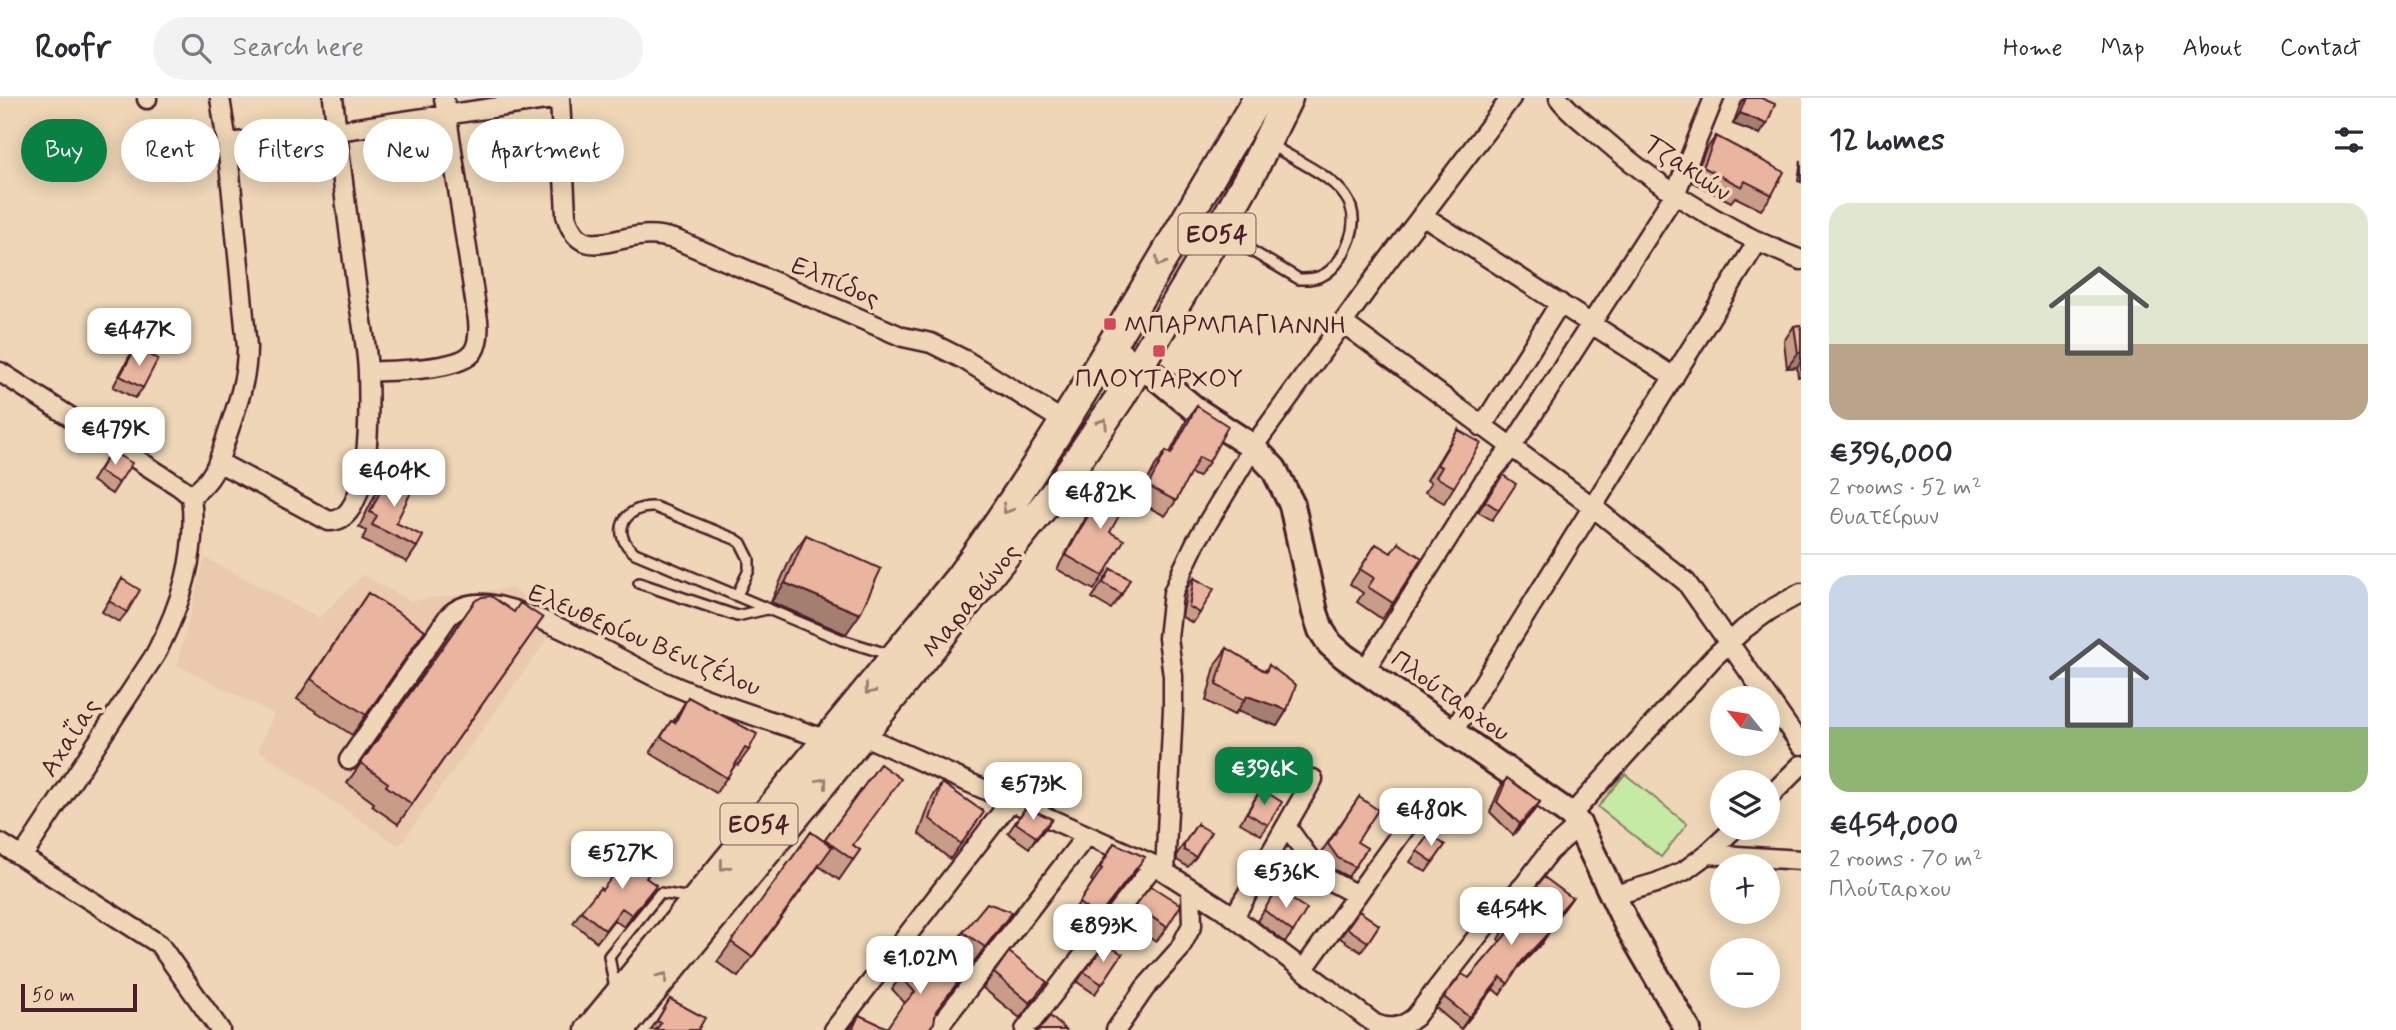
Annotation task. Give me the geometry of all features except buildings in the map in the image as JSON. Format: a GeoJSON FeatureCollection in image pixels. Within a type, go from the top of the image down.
{"type":"FeatureCollection","features":[{"type":"Feature","properties":{"kind":"main road","name":"Μαραθώνος"},"geometry":{"type":"LineString","coordinates":[[590,1030],[979,552],[1063,421],[1126,363],[1219,231],[1287,98]]}},
{"type":"Feature","properties":{"kind":"main road","name":"Μαραθώνος"},"geometry":{"type":"LineString","coordinates":[[620,1030],[862,735],[1049,502],[1086,450],[1126,363],[1253,107]]}},
{"type":"Feature","properties":{"kind":"street"},"geometry":{"type":"LineString","coordinates":[[0,372],[180,486],[192,503],[220,463],[244,385],[247,355],[227,143],[220,98]]}},
{"type":"Feature","properties":{"kind":"street"},"geometry":{"type":"LineString","coordinates":[[333,98],[336,119]]}},
{"type":"Feature","properties":{"kind":"street"},"geometry":{"type":"LineString","coordinates":[[349,128],[446,106],[560,98]]}},
{"type":"Feature","properties":{"kind":"street","name":"Ελπίδος"},"geometry":{"type":"LineString","coordinates":[[560,98],[566,215],[577,236],[586,242],[599,245],[654,235],[677,240],[903,337],[931,343],[965,360],[1063,421]]}},
{"type":"Feature","properties":{"kind":"street"},"geometry":{"type":"LineString","coordinates":[[1025,1030],[1159,869],[1173,709],[1173,676],[1168,638],[1173,593],[1196,542],[1253,447],[1511,98]]}},
{"type":"Feature","properties":{"kind":"street","name":"Τζακιών"},"geometry":{"type":"LineString","coordinates":[[1559,98],[1603,139],[1649,176],[1718,220],[1801,260]]}},
{"type":"Feature","properties":{"kind":"street"},"geometry":{"type":"LineString","coordinates":[[1365,670],[1482,484],[1511,448],[1676,192],[1714,98]]}},
{"type":"Feature","properties":{"kind":"street"},"geometry":{"type":"LineString","coordinates":[[368,372],[454,364],[470,356],[477,343],[478,320],[446,106]]}},
{"type":"Feature","properties":{"kind":"street"},"geometry":{"type":"LineString","coordinates":[[227,143],[234,142]]}},
{"type":"Feature","properties":{"kind":"street"},"geometry":{"type":"LineString","coordinates":[[220,463],[324,520],[338,521],[354,506],[362,481],[366,443],[368,372],[344,182]]}},
{"type":"Feature","properties":{"kind":"street"},"geometry":{"type":"LineString","coordinates":[[1423,215],[1674,377]]}},
{"type":"Feature","properties":{"kind":"street"},"geometry":{"type":"LineString","coordinates":[[1452,733],[1758,241]]}},
{"type":"Feature","properties":{"kind":"street"},"geometry":{"type":"LineString","coordinates":[[1482,427],[1560,303]]}},
{"type":"Feature","properties":{"kind":"street"},"geometry":{"type":"LineString","coordinates":[[1343,323],[1593,507],[1686,582],[1801,745]]}},
{"type":"Feature","properties":{"kind":"street","name":"Πλούταρχου"},"geometry":{"type":"LineString","coordinates":[[1126,363],[1164,383],[1196,410],[1253,447],[1274,469],[1289,495],[1321,630],[1337,650],[1575,820],[1615,895],[1627,925],[1688,1030]]}},
{"type":"Feature","properties":{"kind":"street","name":"Αχαΐας"},"geometry":{"type":"LineString","coordinates":[[22,857],[155,655],[172,623],[185,587],[190,558],[192,503]]}},
{"type":"Feature","properties":{"kind":"street"},"geometry":{"type":"LineString","coordinates":[[862,735],[1159,869],[1234,917],[1375,1024],[1388,1029],[1407,1023],[1415,1017],[1487,924],[1525,884],[1575,820],[1713,658],[1770,610],[1801,593]]}},
{"type":"Feature","properties":{"kind":"street","name":"Ελευθερίου Βενιζέλου"},"geometry":{"type":"LineString","coordinates":[[349,760],[448,617],[459,608],[482,604],[532,616],[672,685],[828,740]]}},
{"type":"Feature","properties":{"kind":"street"},"geometry":{"type":"LineString","coordinates":[[1780,786],[1801,765]]}},
{"type":"Feature","properties":{"kind":"street"},"geometry":{"type":"LineString","coordinates":[[1234,917],[1312,779]]}},
{"type":"Feature","properties":{"kind":"street"},"geometry":{"type":"LineString","coordinates":[[834,1030],[1010,802]]}},
{"type":"Feature","properties":{"kind":"street"},"geometry":{"type":"LineString","coordinates":[[1303,970],[1407,825]]}},
{"type":"Feature","properties":{"kind":"street"},"geometry":{"type":"LineString","coordinates":[[1286,826],[1323,877],[1357,895]]}},
{"type":"Feature","properties":{"kind":"street"},"geometry":{"type":"LineString","coordinates":[[936,1030],[1086,836]]}},
{"type":"Feature","properties":{"kind":"street"},"geometry":{"type":"LineString","coordinates":[[1615,895],[1656,883],[1684,871],[1722,840]]}},
{"type":"Feature","properties":{"kind":"street"},"geometry":{"type":"LineString","coordinates":[[0,843],[159,944],[220,1030]]}},
{"type":"Feature","properties":{"kind":"street"},"geometry":{"type":"LineString","coordinates":[[1707,854],[1801,860]]}},
{"type":"Feature","properties":{"kind":"street"},"geometry":{"type":"LineString","coordinates":[[1116,1030],[1145,988],[1183,943],[1192,925],[1191,889]]}},
{"type":"Feature","properties":{"kind":"street"},"geometry":{"type":"LineString","coordinates":[[1041,1010],[1058,1023]]}},
{"type":"Feature","properties":{"kind":"lane"},"geometry":{"type":"LineString","coordinates":[[1219,231],[1299,279],[1312,280],[1324,276],[1335,267],[1345,250],[1354,227],[1354,212],[1349,198],[1330,181],[1266,142]]}},
{"type":"Feature","properties":{"kind":"lane"},"geometry":{"type":"LineString","coordinates":[[737,595],[748,570],[749,559],[746,551],[735,539],[655,507],[642,506],[632,511],[624,521],[623,537],[635,553],[842,640],[896,657]]}},
{"type":"Feature","properties":{"kind":"lane"},"geometry":{"type":"LineString","coordinates":[[639,583],[737,616],[767,609]]}},
{"type":"Feature","properties":{"kind":"shaded area"},"geometry":{"type":"Polygon","coordinates":[[[205,558],[319,618],[363,575],[410,601],[512,588],[560,621],[399,846],[258,750],[274,714],[177,665],[205,558]]]}},
{"type":"Feature","properties":{"kind":"green space"},"geometry":{"type":"Polygon","coordinates":[[[1102,382],[1113,388],[991,561],[1102,382]]]}},
{"type":"Feature","properties":{"kind":"green space"},"geometry":{"type":"Polygon","coordinates":[[[1625,774],[1687,824],[1661,857],[1598,807],[1625,774]]]}},
{"type":"Feature","properties":{"kind":"place","name":"ΜΠΑΡΜΠΑΓΙΑΝΝΗ"},"geometry":{"type":"Point","coordinates":[1110,324]}},
{"type":"Feature","properties":{"kind":"place","name":"ΠΛΟΥΤΑΡΧΟΥ"},"geometry":{"type":"Point","coordinates":[1159,351]}}]}
